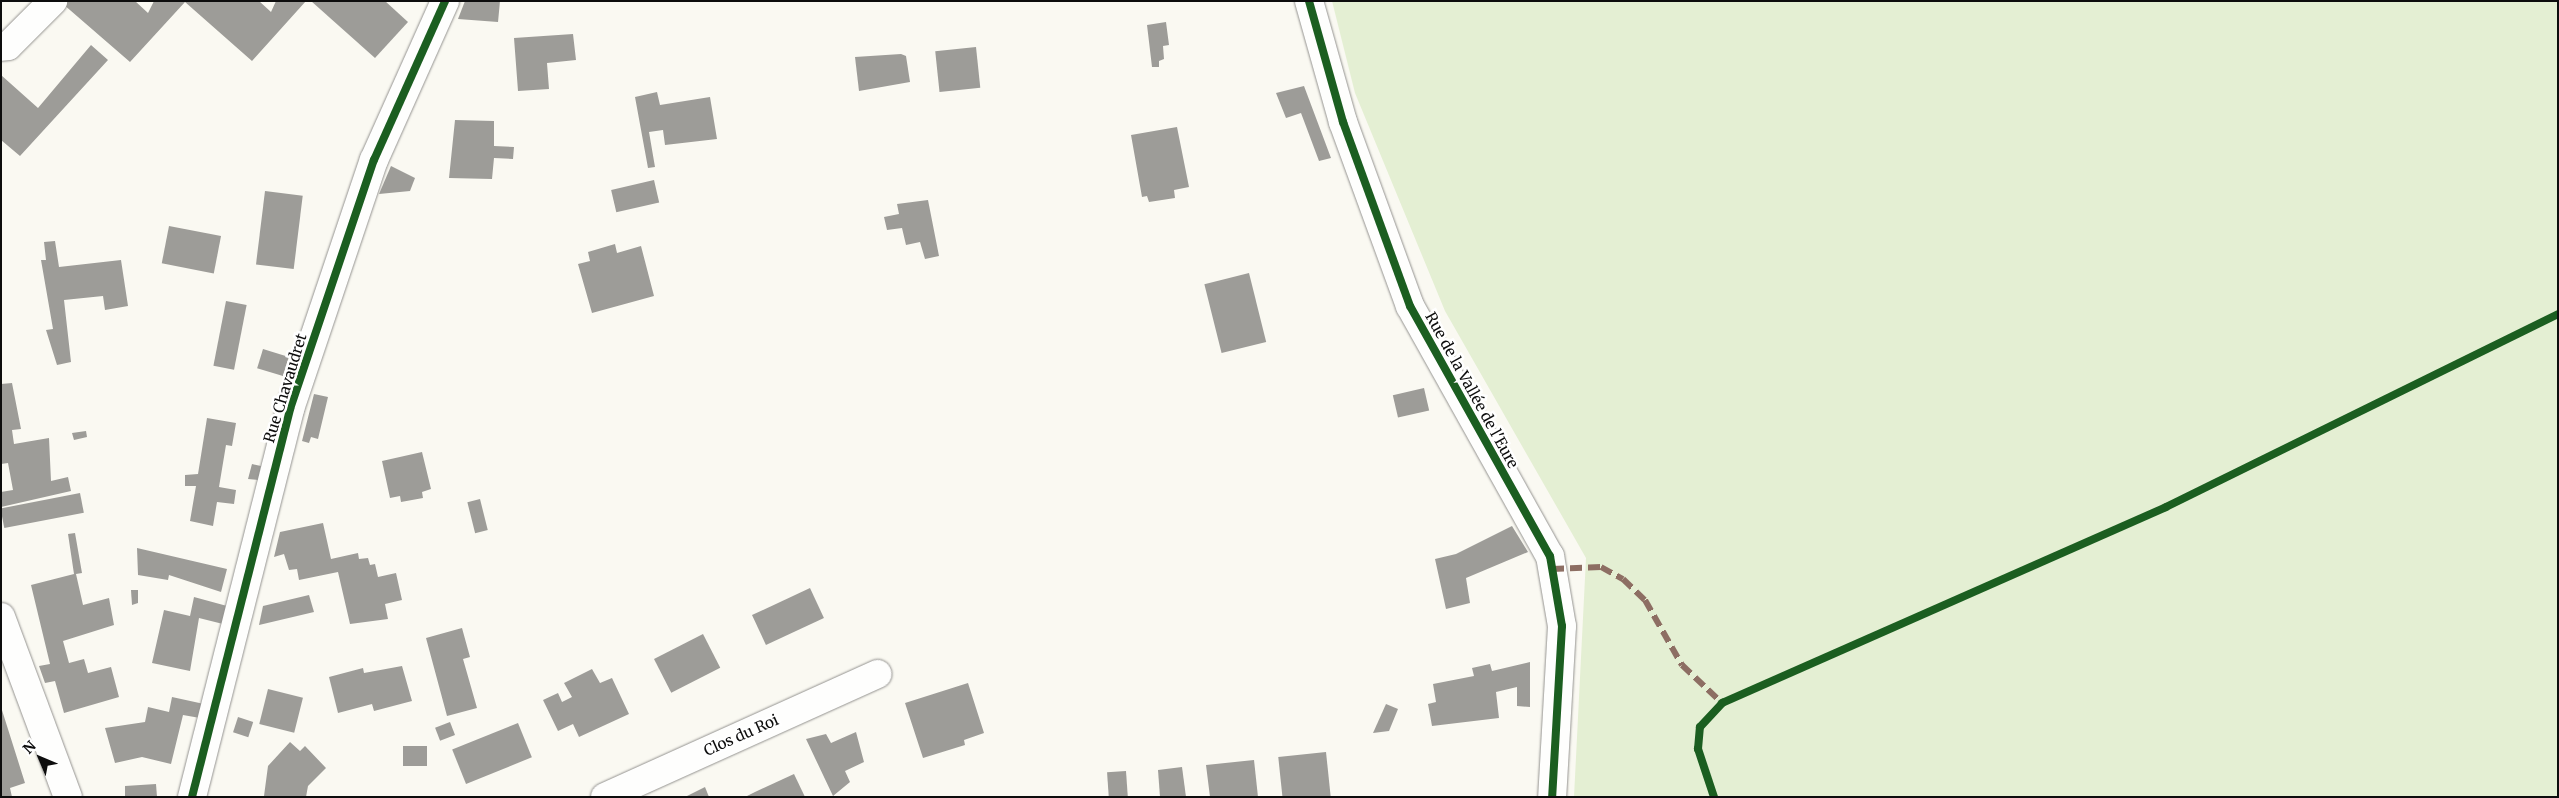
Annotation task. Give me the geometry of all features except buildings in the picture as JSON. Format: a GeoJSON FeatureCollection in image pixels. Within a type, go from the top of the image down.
{"type":"FeatureCollection","features":[{"type":"Feature","properties":{"kind":"street"},"geometry":{"type":"LineString","coordinates":[[1,47],[8,46],[53,1]]}},
{"type":"Feature","properties":{"kind":"street","name":"Rue Chavaudret"},"geometry":{"type":"LineString","coordinates":[[192,797],[290,409],[374,160],[444,1]]}},
{"type":"Feature","properties":{"kind":"street","name":"Rue de la Vallée de l'Eure"},"geometry":{"type":"LineString","coordinates":[[1308,1],[1343,122],[1410,306],[1550,556],[1562,626],[1552,797]]}},
{"type":"Feature","properties":{"kind":"street"},"geometry":{"type":"LineString","coordinates":[[1,617],[68,797]]}},
{"type":"Feature","properties":{"kind":"street","name":"Clos du Roi"},"geometry":{"type":"LineString","coordinates":[[605,797],[878,674]]}},
{"type":"Feature","properties":{"kind":"green space"},"geometry":{"type":"Polygon","coordinates":[[[1332,1],[2558,1],[2558,797],[1574,797],[1586,558],[1445,311],[1355,93],[1332,1]]]}},
{"type":"Feature","properties":{"kind":"marked path"},"geometry":{"type":"LineString","coordinates":[[1552,569],[1601,567],[1623,579],[1645,600],[1682,665],[1722,703]]}},
{"type":"Feature","properties":{"kind":"cycle path"},"geometry":{"type":"LineString","coordinates":[[192,797],[290,409],[374,160],[445,1]]}},
{"type":"Feature","properties":{"kind":"cycle path"},"geometry":{"type":"LineString","coordinates":[[1309,1],[1343,122],[1410,306],[1550,556],[1562,626],[1552,797]]}},
{"type":"Feature","properties":{"kind":"cycle path"},"geometry":{"type":"LineString","coordinates":[[1714,797],[1698,749],[1700,727],[1722,703],[2166,507],[2558,314]]}}]}
